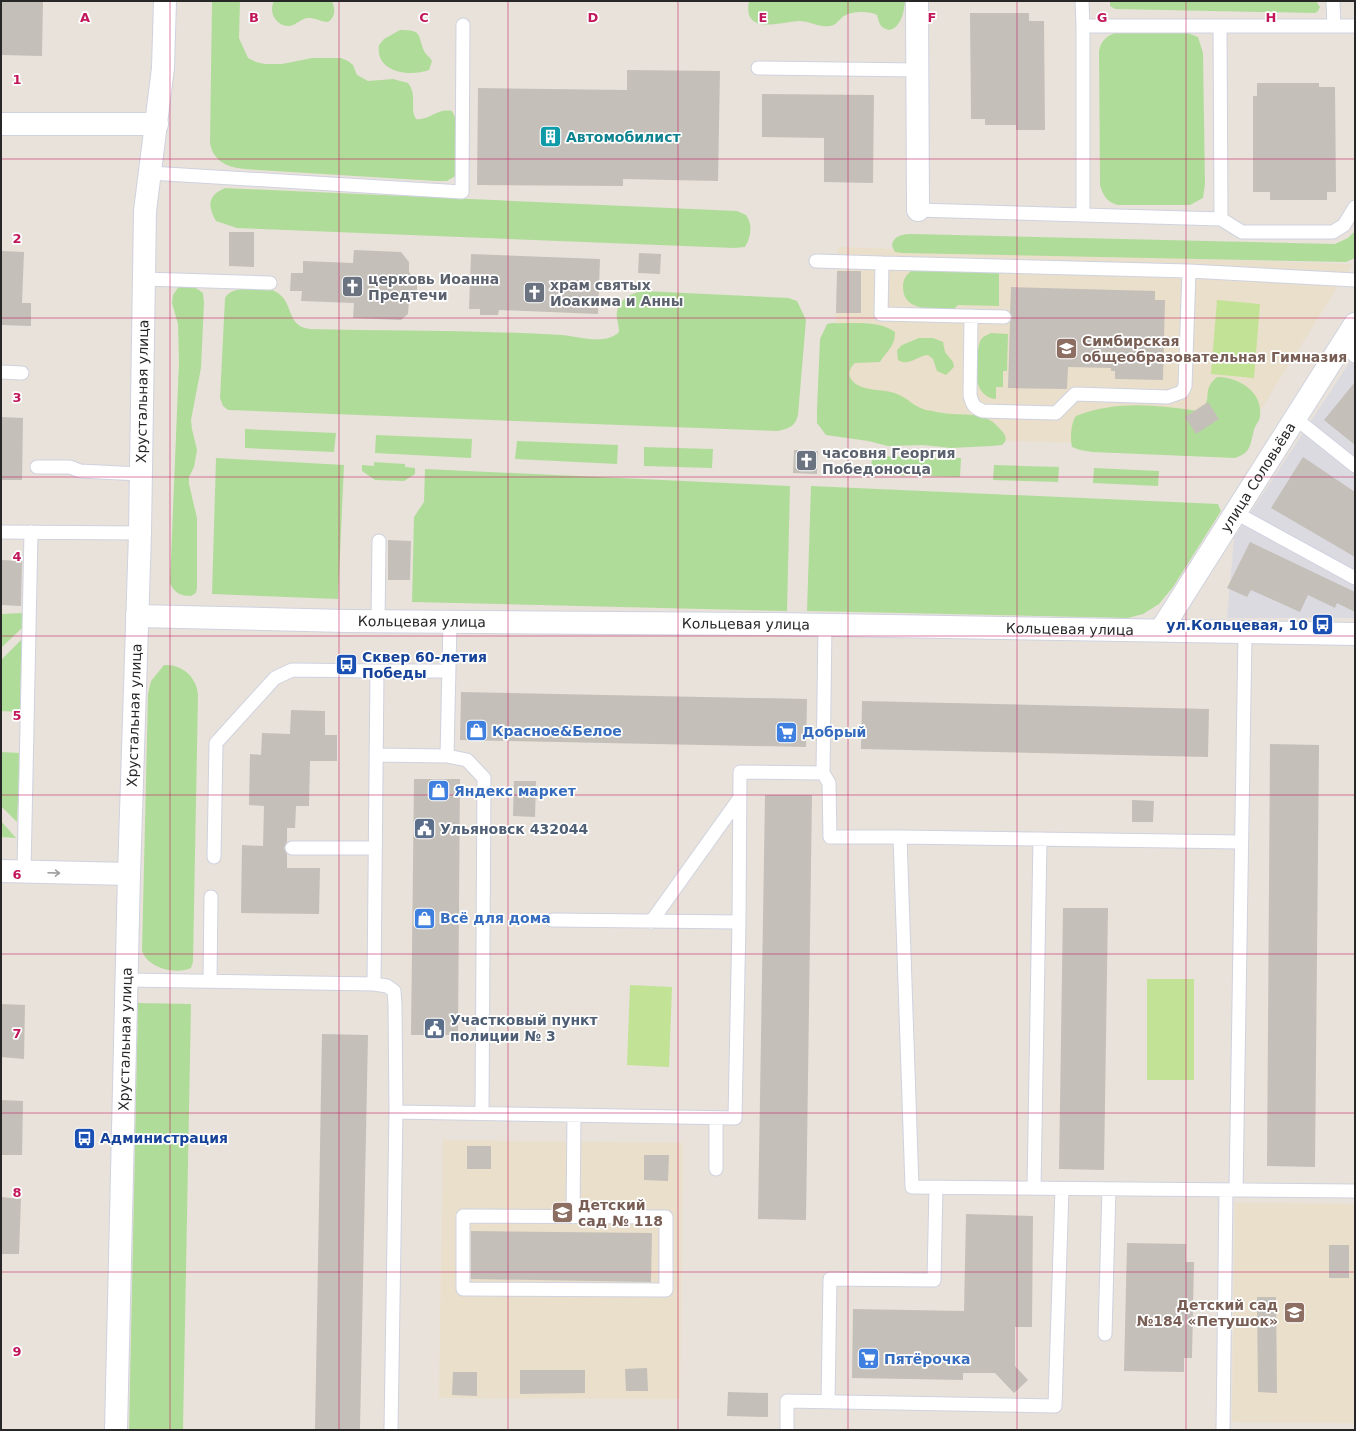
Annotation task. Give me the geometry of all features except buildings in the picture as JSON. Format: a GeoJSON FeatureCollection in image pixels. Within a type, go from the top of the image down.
{"type":"FeatureCollection","features":[{"type":"Feature","properties":{"kind":"street","name":"Хрустальная улица"},"geometry":{"type":"LineString","coordinates":[[116,1430],[126,980],[140,533],[146,211],[163,68],[165,1]]}},
{"type":"Feature","properties":{"kind":"street"},"geometry":{"type":"LineString","coordinates":[[917,1],[918,210]]}},
{"type":"Feature","properties":{"kind":"street"},"geometry":{"type":"LineString","coordinates":[[1,124],[157,124]]}},
{"type":"Feature","properties":{"kind":"street","name":"улица Соловьёва"},"geometry":{"type":"LineString","coordinates":[[1161,630],[1296,418],[1348,350],[1355,324]]}},
{"type":"Feature","properties":{"kind":"street","name":"Кольцевая улица"},"geometry":{"type":"LineString","coordinates":[[137,616],[378,622],[825,625],[1355,634]]}},
{"type":"Feature","properties":{"kind":"street"},"geometry":{"type":"LineString","coordinates":[[1,871],[129,874]]}},
{"type":"Feature","properties":{"kind":"lane"},"geometry":{"type":"LineString","coordinates":[[1082,1],[1083,215]]}},
{"type":"Feature","properties":{"kind":"lane"},"geometry":{"type":"LineString","coordinates":[[1333,1],[1334,26]]}},
{"type":"Feature","properties":{"kind":"lane"},"geometry":{"type":"LineString","coordinates":[[150,173],[462,192],[463,25]]}},
{"type":"Feature","properties":{"kind":"lane"},"geometry":{"type":"LineString","coordinates":[[1083,26],[1355,26]]}},
{"type":"Feature","properties":{"kind":"lane"},"geometry":{"type":"LineString","coordinates":[[1220,26],[1221,218]]}},
{"type":"Feature","properties":{"kind":"lane"},"geometry":{"type":"LineString","coordinates":[[758,68],[917,70]]}},
{"type":"Feature","properties":{"kind":"lane"},"geometry":{"type":"LineString","coordinates":[[918,210],[1221,218],[1242,232],[1333,232],[1344,225],[1355,207]]}},
{"type":"Feature","properties":{"kind":"lane"},"geometry":{"type":"LineString","coordinates":[[816,261],[1189,272],[1355,280]]}},
{"type":"Feature","properties":{"kind":"lane"},"geometry":{"type":"LineString","coordinates":[[882,263],[881,314],[1004,317]]}},
{"type":"Feature","properties":{"kind":"lane"},"geometry":{"type":"LineString","coordinates":[[971,316],[970,395],[972,403],[976,409],[983,411],[1056,412],[1074,394],[1177,396],[1182,392],[1185,386],[1189,272]]}},
{"type":"Feature","properties":{"kind":"lane"},"geometry":{"type":"LineString","coordinates":[[144,279],[270,282]]}},
{"type":"Feature","properties":{"kind":"lane"},"geometry":{"type":"LineString","coordinates":[[1,372],[22,373]]}},
{"type":"Feature","properties":{"kind":"lane"},"geometry":{"type":"LineString","coordinates":[[1296,418],[1355,466]]}},
{"type":"Feature","properties":{"kind":"lane"},"geometry":{"type":"LineString","coordinates":[[37,467],[70,467],[80,471],[140,474]]}},
{"type":"Feature","properties":{"kind":"lane"},"geometry":{"type":"LineString","coordinates":[[1236,512],[1355,578]]}},
{"type":"Feature","properties":{"kind":"lane"},"geometry":{"type":"LineString","coordinates":[[1,532],[140,533]]}},
{"type":"Feature","properties":{"kind":"lane"},"geometry":{"type":"LineString","coordinates":[[24,871],[31,532]]}},
{"type":"Feature","properties":{"kind":"lane"},"geometry":{"type":"LineString","coordinates":[[378,622],[379,541]]}},
{"type":"Feature","properties":{"kind":"lane"},"geometry":{"type":"LineString","coordinates":[[447,756],[450,622]]}},
{"type":"Feature","properties":{"kind":"lane"},"geometry":{"type":"LineString","coordinates":[[825,625],[823,772],[829,783],[830,837],[1240,842]]}},
{"type":"Feature","properties":{"kind":"lane"},"geometry":{"type":"LineString","coordinates":[[1223,1430],[1231,1190],[1245,633]]}},
{"type":"Feature","properties":{"kind":"lane"},"geometry":{"type":"LineString","coordinates":[[214,857],[216,743],[274,678],[292,670],[449,671]]}},
{"type":"Feature","properties":{"kind":"lane"},"geometry":{"type":"LineString","coordinates":[[374,984],[377,671]]}},
{"type":"Feature","properties":{"kind":"lane"},"geometry":{"type":"LineString","coordinates":[[376,755],[447,756],[467,760],[484,778],[482,1113]]}},
{"type":"Feature","properties":{"kind":"lane"},"geometry":{"type":"LineString","coordinates":[[396,1112],[735,1118],[740,772],[823,772]]}},
{"type":"Feature","properties":{"kind":"lane"},"geometry":{"type":"LineString","coordinates":[[651,922],[739,799]]}},
{"type":"Feature","properties":{"kind":"lane"},"geometry":{"type":"LineString","coordinates":[[900,837],[912,1187],[1108,1190],[1355,1191]]}},
{"type":"Feature","properties":{"kind":"lane"},"geometry":{"type":"LineString","coordinates":[[1034,1188],[1040,839]]}},
{"type":"Feature","properties":{"kind":"lane"},"geometry":{"type":"LineString","coordinates":[[292,848],[375,848]]}},
{"type":"Feature","properties":{"kind":"lane"},"geometry":{"type":"LineString","coordinates":[[210,981],[211,897]]}},
{"type":"Feature","properties":{"kind":"lane"},"geometry":{"type":"LineString","coordinates":[[552,920],[739,922]]}},
{"type":"Feature","properties":{"kind":"lane"},"geometry":{"type":"LineString","coordinates":[[126,980],[374,984],[387,986],[394,991],[396,1112],[391,1430]]}},
{"type":"Feature","properties":{"kind":"lane"},"geometry":{"type":"LineString","coordinates":[[573,1217],[574,1115]]}},
{"type":"Feature","properties":{"kind":"lane"},"geometry":{"type":"LineString","coordinates":[[716,1118],[716,1168]]}},
{"type":"Feature","properties":{"kind":"lane"},"geometry":{"type":"LineString","coordinates":[[828,1402],[830,1279],[934,1280],[936,1187]]}},
{"type":"Feature","properties":{"kind":"lane"},"geometry":{"type":"LineString","coordinates":[[787,1430],[787,1401],[1055,1406],[1062,1189]]}},
{"type":"Feature","properties":{"kind":"lane"},"geometry":{"type":"LineString","coordinates":[[1105,1334],[1108,1190]]}},
{"type":"Feature","properties":{"kind":"lane"},"geometry":{"type":"LineString","coordinates":[[463,1216],[573,1217],[666,1217],[666,1290],[463,1289],[463,1216]]}},
{"type":"Feature","properties":{"kind":"shaded area","name":"Симбирская общеобразовательная Гимназия"},"geometry":{"type":"Polygon","coordinates":[[[838,247],[1352,264],[1236,449],[832,434],[838,247]]]}},
{"type":"Feature","properties":{"kind":"shaded area"},"geometry":{"type":"Polygon","coordinates":[[[1355,354],[1355,618],[1227,618],[1234,538],[1355,354]]]}},
{"type":"Feature","properties":{"kind":"shaded area","name":"Детский сад № 118"},"geometry":{"type":"Polygon","coordinates":[[[443,1140],[683,1143],[680,1399],[439,1398],[443,1140]]]}},
{"type":"Feature","properties":{"kind":"shaded area","name":"Детский сад №184 «Петушок»"},"geometry":{"type":"Polygon","coordinates":[[[1235,1203],[1355,1204],[1355,1423],[1232,1422],[1235,1203]]]}},
{"type":"Feature","properties":{"kind":"green space"},"geometry":{"type":"Polygon","coordinates":[[[212,1],[240,1],[239,38],[248,58],[256,62],[265,64],[282,64],[312,58],[341,58],[353,65],[357,75],[368,81],[393,79],[408,83],[413,97],[413,111],[416,119],[425,118],[442,111],[452,111],[455,117],[457,175],[447,181],[436,181],[244,169],[232,167],[222,162],[214,154],[210,143],[212,1]]]}},
{"type":"Feature","properties":{"kind":"green space"},"geometry":{"type":"Polygon","coordinates":[[[274,1],[332,1],[334,15],[328,22],[307,18],[289,26],[284,25],[280,24],[274,18],[272,5],[274,1]]]}},
{"type":"Feature","properties":{"kind":"green space"},"geometry":{"type":"Polygon","coordinates":[[[749,1],[905,1],[903,14],[899,23],[893,29],[889,30],[880,25],[877,15],[866,12],[847,14],[830,26],[822,26],[799,21],[773,24],[757,23],[751,19],[748,12],[749,1]]]}},
{"type":"Feature","properties":{"kind":"green space"},"geometry":{"type":"Polygon","coordinates":[[[1110,1],[1316,1],[1320,7],[1315,13],[1115,9],[1110,6],[1110,1]]]}},
{"type":"Feature","properties":{"kind":"green space"},"geometry":{"type":"Polygon","coordinates":[[[400,30],[412,31],[418,34],[424,51],[432,61],[429,70],[404,73],[395,71],[382,62],[379,54],[379,45],[384,39],[400,30]]]}},
{"type":"Feature","properties":{"kind":"green space"},"geometry":{"type":"Polygon","coordinates":[[[1119,32],[1185,32],[1198,37],[1203,53],[1205,184],[1203,198],[1190,205],[1118,205],[1106,198],[1100,185],[1099,52],[1105,39],[1111,34],[1119,32]]]}},
{"type":"Feature","properties":{"kind":"green space"},"geometry":{"type":"Polygon","coordinates":[[[225,188],[737,211],[746,215],[750,222],[750,231],[749,239],[745,247],[734,248],[237,228],[216,221],[211,210],[210,206],[212,198],[215,194],[225,188]]]}},
{"type":"Feature","properties":{"kind":"green space"},"geometry":{"type":"Polygon","coordinates":[[[1355,231],[1355,258],[1346,262],[902,253],[895,252],[892,246],[894,239],[897,237],[913,234],[1335,244],[1348,238],[1355,231]]]}},
{"type":"Feature","properties":{"kind":"green space"},"geometry":{"type":"Polygon","coordinates":[[[914,269],[999,270],[999,306],[958,305],[954,309],[930,309],[914,305],[908,301],[904,295],[903,287],[906,276],[914,269]]]}},
{"type":"Feature","properties":{"kind":"green space"},"geometry":{"type":"Polygon","coordinates":[[[179,286],[193,286],[203,293],[204,303],[201,368],[191,420],[197,450],[194,467],[189,477],[189,484],[197,518],[197,588],[196,593],[191,596],[178,593],[170,583],[179,362],[178,324],[172,303],[173,295],[179,286]]]}},
{"type":"Feature","properties":{"kind":"green space"},"geometry":{"type":"Polygon","coordinates":[[[248,288],[265,288],[276,292],[282,297],[287,303],[296,322],[301,326],[310,329],[498,332],[561,335],[592,339],[607,339],[619,332],[617,313],[620,303],[632,294],[643,291],[788,298],[797,301],[806,320],[798,415],[793,425],[778,431],[228,410],[223,406],[220,398],[225,298],[228,294],[237,290],[248,288]]]}},
{"type":"Feature","properties":{"kind":"green space"},"geometry":{"type":"Polygon","coordinates":[[[1217,300],[1260,304],[1254,378],[1211,374],[1217,300]]]}},
{"type":"Feature","properties":{"kind":"green space"},"geometry":{"type":"Polygon","coordinates":[[[827,324],[873,324],[889,328],[895,332],[892,345],[880,362],[855,363],[851,368],[849,373],[850,377],[858,386],[892,392],[926,410],[947,414],[984,417],[990,420],[1003,432],[1006,440],[1005,442],[1002,445],[951,448],[923,445],[888,446],[868,441],[826,435],[817,423],[820,339],[827,324]]]}},
{"type":"Feature","properties":{"kind":"green space"},"geometry":{"type":"Polygon","coordinates":[[[991,333],[1008,334],[1007,371],[1003,371],[1003,387],[996,387],[996,399],[988,396],[982,391],[976,376],[980,341],[983,337],[991,333]]]}},
{"type":"Feature","properties":{"kind":"green space"},"geometry":{"type":"Polygon","coordinates":[[[919,338],[933,338],[943,342],[945,352],[953,362],[954,367],[946,375],[937,371],[933,359],[928,355],[909,362],[902,362],[898,360],[897,350],[902,345],[919,338]]]}},
{"type":"Feature","properties":{"kind":"green space"},"geometry":{"type":"Polygon","coordinates":[[[1217,377],[1241,383],[1248,387],[1258,399],[1260,418],[1255,428],[1249,448],[1240,456],[1235,458],[1092,452],[1072,447],[1071,431],[1076,416],[1106,408],[1137,405],[1198,411],[1206,403],[1209,387],[1217,377]]]}},
{"type":"Feature","properties":{"kind":"green space"},"geometry":{"type":"Polygon","coordinates":[[[245,429],[336,433],[334,452],[245,448],[245,429]]]}},
{"type":"Feature","properties":{"kind":"green space"},"geometry":{"type":"Polygon","coordinates":[[[376,435],[472,439],[471,458],[375,453],[376,435]]]}},
{"type":"Feature","properties":{"kind":"green space"},"geometry":{"type":"Polygon","coordinates":[[[517,441],[618,445],[617,464],[515,459],[517,441]]]}},
{"type":"Feature","properties":{"kind":"green space"},"geometry":{"type":"Polygon","coordinates":[[[644,447],[713,449],[712,468],[644,466],[644,447]]]}},
{"type":"Feature","properties":{"kind":"green space"},"geometry":{"type":"Polygon","coordinates":[[[872,456],[961,458],[960,477],[871,475],[872,456]]]}},
{"type":"Feature","properties":{"kind":"green space"},"geometry":{"type":"Polygon","coordinates":[[[216,458],[344,465],[338,599],[212,594],[216,458]]]}},
{"type":"Feature","properties":{"kind":"green space"},"geometry":{"type":"Polygon","coordinates":[[[374,462],[405,464],[405,467],[415,468],[415,474],[404,481],[375,480],[362,471],[362,465],[374,466],[374,462]]]}},
{"type":"Feature","properties":{"kind":"green space"},"geometry":{"type":"Polygon","coordinates":[[[994,465],[1059,467],[1058,482],[993,480],[994,465]]]}},
{"type":"Feature","properties":{"kind":"green space"},"geometry":{"type":"Polygon","coordinates":[[[1094,468],[1159,471],[1158,486],[1093,483],[1094,468]]]}},
{"type":"Feature","properties":{"kind":"green space"},"geometry":{"type":"Polygon","coordinates":[[[425,469],[790,486],[787,611],[412,602],[414,517],[424,502],[425,469]]]}},
{"type":"Feature","properties":{"kind":"green space"},"geometry":{"type":"Polygon","coordinates":[[[811,486],[1218,504],[1221,511],[1173,587],[1159,604],[1143,614],[1128,618],[807,611],[811,486]]]}},
{"type":"Feature","properties":{"kind":"green space"},"geometry":{"type":"Polygon","coordinates":[[[23,613],[23,627],[1,648],[1,614],[23,613]]]}},
{"type":"Feature","properties":{"kind":"green space"},"geometry":{"type":"Polygon","coordinates":[[[22,639],[20,712],[1,711],[1,660],[22,639]]]}},
{"type":"Feature","properties":{"kind":"green space"},"geometry":{"type":"Polygon","coordinates":[[[164,665],[171,665],[182,669],[192,677],[198,695],[193,962],[191,968],[177,971],[156,966],[145,957],[142,951],[148,694],[151,681],[164,665]]]}},
{"type":"Feature","properties":{"kind":"green space"},"geometry":{"type":"Polygon","coordinates":[[[1,752],[20,753],[17,822],[1,806],[1,752]]]}},
{"type":"Feature","properties":{"kind":"green space"},"geometry":{"type":"Polygon","coordinates":[[[1,821],[16,838],[1,837],[1,821]]]}},
{"type":"Feature","properties":{"kind":"green space"},"geometry":{"type":"Polygon","coordinates":[[[1147,979],[1194,979],[1194,1080],[1147,1080],[1147,979]]]}},
{"type":"Feature","properties":{"kind":"green space"},"geometry":{"type":"Polygon","coordinates":[[[630,985],[672,987],[669,1067],[627,1065],[630,985]]]}},
{"type":"Feature","properties":{"kind":"green space"},"geometry":{"type":"Polygon","coordinates":[[[138,1003],[191,1004],[183,1430],[129,1430],[138,1003]]]}},
{"type":"Feature","properties":{"kind":"place","name":"Автомобилист"},"geometry":{"type":"Point","coordinates":[551,137]}},
{"type":"Feature","properties":{"kind":"place","name":"церковь Иоанна Предтечи"},"geometry":{"type":"Point","coordinates":[353,287]}},
{"type":"Feature","properties":{"kind":"place","name":"храм святых Иоакима и Анны"},"geometry":{"type":"Point","coordinates":[534,293]}},
{"type":"Feature","properties":{"kind":"place","name":"Симбирская общеобразовательная Гимназия"},"geometry":{"type":"Point","coordinates":[1067,349]}},
{"type":"Feature","properties":{"kind":"place","name":"часовня Георгия Победоносца"},"geometry":{"type":"Point","coordinates":[807,461]}},
{"type":"Feature","properties":{"kind":"place","name":"ул.Кольцевая, 10"},"geometry":{"type":"Point","coordinates":[1323,625]}},
{"type":"Feature","properties":{"kind":"place","name":"Сквер 60-летия Победы"},"geometry":{"type":"Point","coordinates":[346,665]}},
{"type":"Feature","properties":{"kind":"place","name":"Красное&Белое"},"geometry":{"type":"Point","coordinates":[477,731]}},
{"type":"Feature","properties":{"kind":"place","name":"Добрый"},"geometry":{"type":"Point","coordinates":[787,732]}},
{"type":"Feature","properties":{"kind":"place","name":"Яндекс маркет"},"geometry":{"type":"Point","coordinates":[438,791]}},
{"type":"Feature","properties":{"kind":"place","name":"Ульяновск 432044"},"geometry":{"type":"Point","coordinates":[425,829]}},
{"type":"Feature","properties":{"kind":"place","name":"Всё для дома"},"geometry":{"type":"Point","coordinates":[424,918]}},
{"type":"Feature","properties":{"kind":"place","name":"Участковый пункт полиции № 3"},"geometry":{"type":"Point","coordinates":[435,1028]}},
{"type":"Feature","properties":{"kind":"place","name":"Администрация"},"geometry":{"type":"Point","coordinates":[85,1138]}},
{"type":"Feature","properties":{"kind":"place","name":"Детский сад № 118"},"geometry":{"type":"Point","coordinates":[562,1213]}},
{"type":"Feature","properties":{"kind":"place","name":"Детский сад №184 «Петушок»"},"geometry":{"type":"Point","coordinates":[1294,1313]}},
{"type":"Feature","properties":{"kind":"place","name":"Пятёрочка"},"geometry":{"type":"Point","coordinates":[869,1359]}}]}
